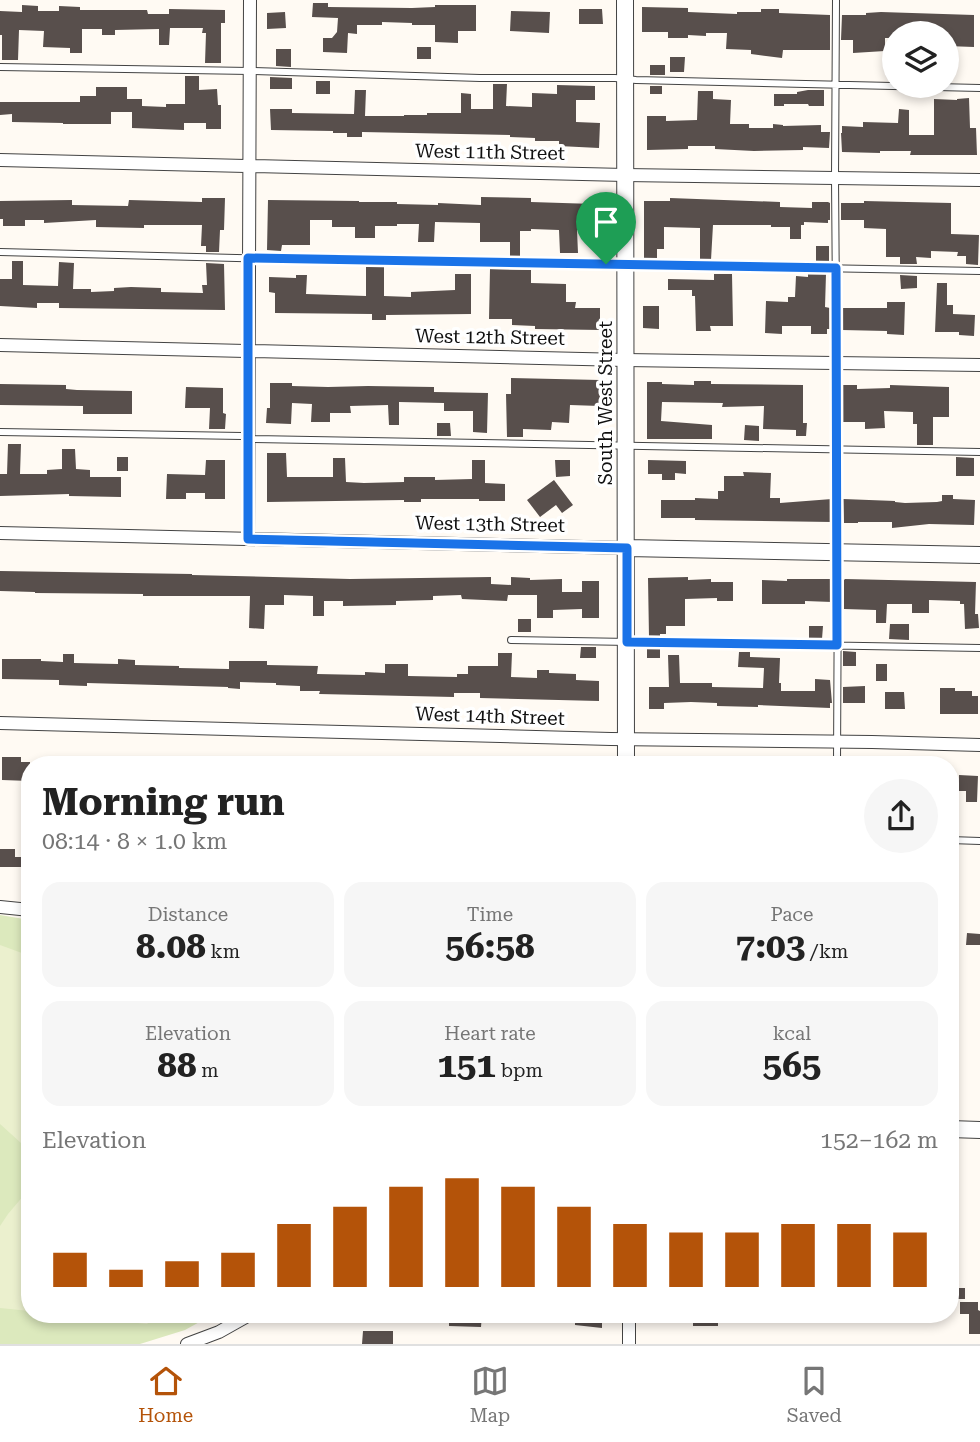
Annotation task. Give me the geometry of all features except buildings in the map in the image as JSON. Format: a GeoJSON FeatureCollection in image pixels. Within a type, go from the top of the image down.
{"type":"FeatureCollection","features":[{"type":"Feature","properties":{"kind":"street"},"geometry":{"type":"LineString","coordinates":[[248,539],[250,0]]}},
{"type":"Feature","properties":{"kind":"street","name":"South West Street"},"geometry":{"type":"LineString","coordinates":[[625,0],[626,756]]}},
{"type":"Feature","properties":{"kind":"street","name":"West 11th Street"},"geometry":{"type":"LineString","coordinates":[[0,160],[625,175],[980,180]]}},
{"type":"Feature","properties":{"kind":"street","name":"West 12th Street"},"geometry":{"type":"LineString","coordinates":[[0,345],[625,360],[980,365]]}},
{"type":"Feature","properties":{"kind":"street","name":"West 13th Street"},"geometry":{"type":"LineString","coordinates":[[0,533],[980,555]]}},
{"type":"Feature","properties":{"kind":"street","name":"West 14th Street"},"geometry":{"type":"LineString","coordinates":[[0,723],[980,745]]}},
{"type":"Feature","properties":{"kind":"street"},"geometry":{"type":"LineString","coordinates":[[0,907],[21,909]]}},
{"type":"Feature","properties":{"kind":"street"},"geometry":{"type":"LineString","coordinates":[[959,1129],[980,1130]]}},
{"type":"Feature","properties":{"kind":"street"},"geometry":{"type":"LineString","coordinates":[[187,1344],[235,1323]]}},
{"type":"Feature","properties":{"kind":"street"},"geometry":{"type":"LineString","coordinates":[[629,1323],[629,1344]]}},
{"type":"Feature","properties":{"kind":"lane"},"geometry":{"type":"LineString","coordinates":[[836,0],[837,756]]}},
{"type":"Feature","properties":{"kind":"lane"},"geometry":{"type":"LineString","coordinates":[[0,67],[980,88]]}},
{"type":"Feature","properties":{"kind":"lane"},"geometry":{"type":"LineString","coordinates":[[0,252],[444,263],[980,271]]}},
{"type":"Feature","properties":{"kind":"lane"},"geometry":{"type":"LineString","coordinates":[[0,432],[980,452]]}},
{"type":"Feature","properties":{"kind":"lane"},"geometry":{"type":"LineString","coordinates":[[511,640],[980,648]]}},
{"type":"Feature","properties":{"kind":"lane"},"geometry":{"type":"LineString","coordinates":[[959,841],[980,841]]}},
{"type":"Feature","properties":{"kind":"green space"},"geometry":{"type":"Polygon","coordinates":[[[0,915],[21,918],[21,1323],[198,1323],[185,1330],[140,1344],[0,1344],[0,915]]]}},
{"type":"Feature","properties":{"kind":"green space"},"geometry":{"type":"Polygon","coordinates":[[[0,945],[21,953],[21,1143],[0,1124],[0,945]]]}},
{"type":"Feature","properties":{"kind":"green space"},"geometry":{"type":"Polygon","coordinates":[[[21,1199],[21,1310],[0,1308],[0,1226],[21,1199]]]}},
{"type":"Feature","properties":{"kind":"route"},"geometry":{"type":"LineString","coordinates":[[248,258],[606,264],[836,268],[837,645],[627,642],[627,548],[248,539],[248,258]]}}]}
